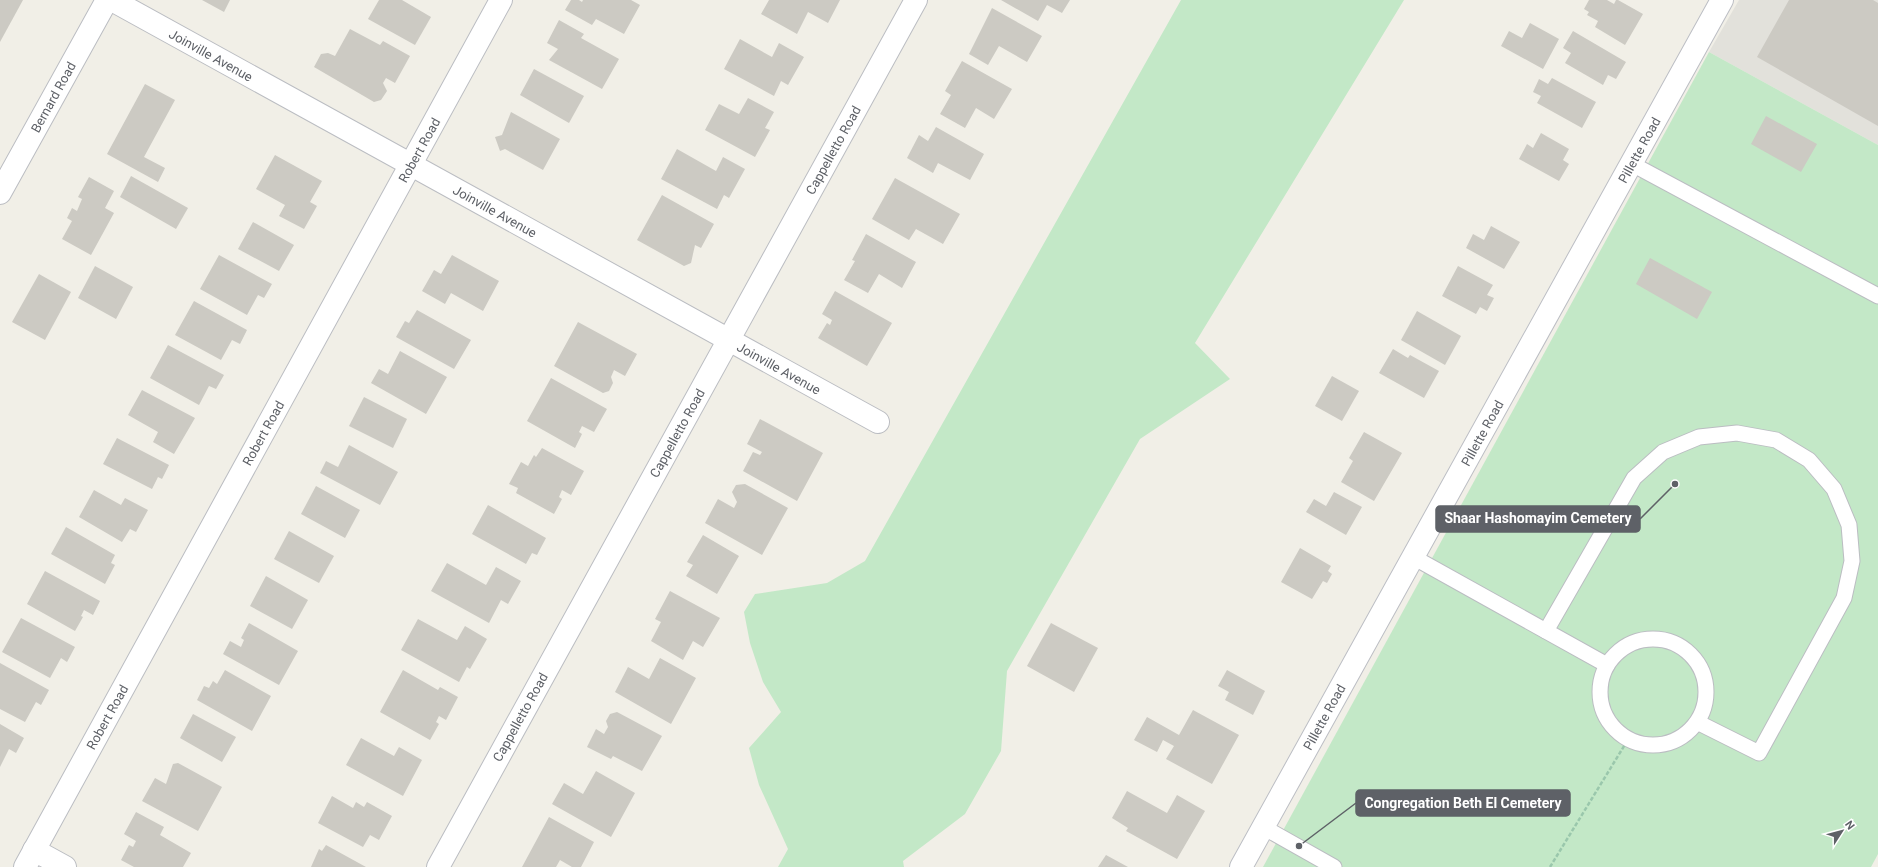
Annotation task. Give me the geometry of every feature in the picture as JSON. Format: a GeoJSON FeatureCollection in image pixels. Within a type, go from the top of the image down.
{"type":"FeatureCollection","features":[{"type":"Feature","properties":{"kind":"street","name":"Bernard Road"},"geometry":{"type":"LineString","coordinates":[[0,194],[107,0]]}},
{"type":"Feature","properties":{"kind":"street","name":"Joinville Avenue"},"geometry":{"type":"LineString","coordinates":[[112,0],[878,422]]}},
{"type":"Feature","properties":{"kind":"street","name":"Robert Road"},"geometry":{"type":"LineString","coordinates":[[29,858],[501,0]]}},
{"type":"Feature","properties":{"kind":"street","name":"Cappelletto Road"},"geometry":{"type":"LineString","coordinates":[[438,867],[916,0]]}},
{"type":"Feature","properties":{"kind":"street","name":"Pillette Road"},"geometry":{"type":"LineString","coordinates":[[1241,867],[1722,0]]}},
{"type":"Feature","properties":{"kind":"street"},"geometry":{"type":"LineString","coordinates":[[29,858],[65,867]]}},
{"type":"Feature","properties":{"kind":"lane"},"geometry":{"type":"LineString","coordinates":[[1632,164],[1878,296]]}},
{"type":"Feature","properties":{"kind":"lane"},"geometry":{"type":"LineString","coordinates":[[1546,631],[1634,478],[1664,452],[1698,437],[1737,432],[1776,440],[1809,460],[1834,489],[1849,525],[1852,561],[1844,598],[1759,752],[1697,722]]}},
{"type":"Feature","properties":{"kind":"lane"},"geometry":{"type":"LineString","coordinates":[[1413,557],[1607,665]]}},
{"type":"Feature","properties":{"kind":"lane"},"geometry":{"type":"LineString","coordinates":[[1648,639],[1665,640],[1681,647],[1693,658],[1699,667],[1706,688],[1705,705],[1697,722],[1685,735],[1668,743],[1651,745],[1633,741],[1618,732],[1606,717],[1601,700],[1601,682],[1607,665],[1618,652],[1632,643],[1648,639]]}},
{"type":"Feature","properties":{"kind":"lane"},"geometry":{"type":"LineString","coordinates":[[1263,827],[1334,867]]}},
{"type":"Feature","properties":{"kind":"path"},"geometry":{"type":"LineString","coordinates":[[1550,867],[1628,738]]}},
{"type":"Feature","properties":{"kind":"shaded area"},"geometry":{"type":"Polygon","coordinates":[[[1739,0],[1878,0],[1878,145],[1709,52],[1739,0]]]}},
{"type":"Feature","properties":{"kind":"green space"},"geometry":{"type":"Polygon","coordinates":[[[1181,0],[1404,0],[1195,343],[1230,379],[1140,439],[1007,671],[1001,751],[965,814],[903,861],[904,867],[778,867],[788,849],[759,785],[749,748],[781,712],[763,682],[750,643],[744,612],[755,594],[827,583],[865,561],[1181,0]]]}},
{"type":"Feature","properties":{"kind":"green space"},"geometry":{"type":"Polygon","coordinates":[[[1709,52],[1878,145],[1878,854],[1871,867],[1263,867],[1709,52]]]}},
{"type":"Feature","properties":{"kind":"building"},"geometry":{"type":"Polygon","coordinates":[[[0,0],[23,0],[0,42],[0,0]]]}},
{"type":"Feature","properties":{"kind":"building"},"geometry":{"type":"Polygon","coordinates":[[[202,0],[230,0],[224,12],[202,0]]]}},
{"type":"Feature","properties":{"kind":"building"},"geometry":{"type":"Polygon","coordinates":[[[379,0],[402,0],[431,17],[415,45],[368,19],[379,0]]]}},
{"type":"Feature","properties":{"kind":"building"},"geometry":{"type":"Polygon","coordinates":[[[571,0],[579,0],[582,2],[583,0],[631,0],[640,5],[624,34],[596,19],[592,25],[565,10],[571,0]]]}},
{"type":"Feature","properties":{"kind":"building"},"geometry":{"type":"Polygon","coordinates":[[[769,0],[840,0],[828,23],[808,12],[797,34],[761,14],[769,0]]]}},
{"type":"Feature","properties":{"kind":"building"},"geometry":{"type":"Polygon","coordinates":[[[1001,0],[1070,0],[1062,13],[1047,5],[1038,21],[1001,0]]]}},
{"type":"Feature","properties":{"kind":"building"},"geometry":{"type":"Polygon","coordinates":[[[1589,0],[1607,0],[1614,4],[1616,0],[1618,0],[1643,14],[1625,45],[1595,27],[1598,21],[1587,15],[1589,12],[1584,9],[1589,0]]]}},
{"type":"Feature","properties":{"kind":"building"},"geometry":{"type":"Polygon","coordinates":[[[1789,0],[1873,0],[1878,3],[1878,126],[1757,57],[1789,0]]]}},
{"type":"Feature","properties":{"kind":"building"},"geometry":{"type":"Polygon","coordinates":[[[992,8],[1042,36],[1027,62],[999,46],[988,65],[969,54],[992,8]]]}},
{"type":"Feature","properties":{"kind":"building"},"geometry":{"type":"Polygon","coordinates":[[[559,20],[584,34],[581,38],[619,59],[602,89],[549,60],[558,49],[547,43],[559,20]]]}},
{"type":"Feature","properties":{"kind":"building"},"geometry":{"type":"Polygon","coordinates":[[[1530,23],[1559,39],[1543,69],[1501,46],[1509,31],[1522,38],[1530,23]]]}},
{"type":"Feature","properties":{"kind":"building"},"geometry":{"type":"Polygon","coordinates":[[[350,29],[380,45],[383,41],[410,56],[395,83],[386,78],[383,83],[387,91],[381,100],[374,102],[314,67],[321,54],[328,53],[335,56],[350,29]]]}},
{"type":"Feature","properties":{"kind":"building"},"geometry":{"type":"Polygon","coordinates":[[[1573,31],[1626,62],[1616,79],[1608,75],[1603,85],[1565,63],[1571,53],[1563,48],[1573,31]]]}},
{"type":"Feature","properties":{"kind":"building"},"geometry":{"type":"Polygon","coordinates":[[[740,39],[772,57],[779,43],[804,57],[788,85],[781,81],[774,96],[724,69],[740,39]]]}},
{"type":"Feature","properties":{"kind":"building"},"geometry":{"type":"Polygon","coordinates":[[[962,61],[1012,89],[994,119],[976,108],[965,128],[940,114],[951,95],[945,91],[962,61]]]}},
{"type":"Feature","properties":{"kind":"building"},"geometry":{"type":"Polygon","coordinates":[[[534,69],[584,96],[569,123],[520,95],[534,69]]]}},
{"type":"Feature","properties":{"kind":"building"},"geometry":{"type":"Polygon","coordinates":[[[1552,78],[1596,102],[1582,128],[1537,103],[1541,96],[1533,92],[1539,79],[1548,84],[1552,78]]]}},
{"type":"Feature","properties":{"kind":"building"},"geometry":{"type":"Polygon","coordinates":[[[145,84],[175,100],[144,157],[165,168],[158,182],[107,154],[145,84]]]}},
{"type":"Feature","properties":{"kind":"building"},"geometry":{"type":"Polygon","coordinates":[[[748,98],[774,112],[765,128],[770,130],[755,157],[705,130],[719,104],[739,114],[748,98]]]}},
{"type":"Feature","properties":{"kind":"building"},"geometry":{"type":"Polygon","coordinates":[[[511,112],[560,139],[543,170],[505,149],[500,151],[495,137],[502,135],[511,112]]]}},
{"type":"Feature","properties":{"kind":"building"},"geometry":{"type":"Polygon","coordinates":[[[1766,116],[1817,144],[1801,172],[1751,144],[1766,116]]]}},
{"type":"Feature","properties":{"kind":"building"},"geometry":{"type":"Polygon","coordinates":[[[936,127],[984,154],[970,180],[938,163],[933,173],[907,158],[919,135],[928,141],[936,127]]]}},
{"type":"Feature","properties":{"kind":"building"},"geometry":{"type":"Polygon","coordinates":[[[1541,133],[1569,149],[1563,160],[1569,164],[1559,181],[1519,159],[1527,144],[1533,148],[1541,133]]]}},
{"type":"Feature","properties":{"kind":"building"},"geometry":{"type":"Polygon","coordinates":[[[677,149],[716,171],[723,157],[745,169],[729,198],[724,195],[717,209],[661,179],[677,149]]]}},
{"type":"Feature","properties":{"kind":"building"},"geometry":{"type":"Polygon","coordinates":[[[275,155],[322,181],[310,202],[317,206],[304,229],[279,216],[285,205],[256,189],[275,155]]]}},
{"type":"Feature","properties":{"kind":"building"},"geometry":{"type":"Polygon","coordinates":[[[131,176],[188,208],[176,229],[120,197],[131,176]]]}},
{"type":"Feature","properties":{"kind":"building"},"geometry":{"type":"Polygon","coordinates":[[[89,177],[114,191],[105,208],[114,213],[91,255],[62,239],[72,221],[67,218],[72,208],[77,211],[82,199],[78,197],[89,177]]]}},
{"type":"Feature","properties":{"kind":"building"},"geometry":{"type":"Polygon","coordinates":[[[895,178],[960,214],[943,244],[916,229],[909,240],[872,219],[895,178]]]}},
{"type":"Feature","properties":{"kind":"building"},"geometry":{"type":"Polygon","coordinates":[[[662,195],[714,224],[701,248],[695,245],[691,263],[684,266],[637,240],[662,195]]]}},
{"type":"Feature","properties":{"kind":"building"},"geometry":{"type":"Polygon","coordinates":[[[253,222],[294,245],[279,271],[238,249],[253,222]]]}},
{"type":"Feature","properties":{"kind":"building"},"geometry":{"type":"Polygon","coordinates":[[[1491,226],[1520,242],[1504,269],[1466,248],[1473,234],[1484,240],[1491,226]]]}},
{"type":"Feature","properties":{"kind":"building"},"geometry":{"type":"Polygon","coordinates":[[[866,234],[916,262],[902,288],[879,274],[868,293],[844,280],[855,261],[852,260],[866,234]]]}},
{"type":"Feature","properties":{"kind":"building"},"geometry":{"type":"Polygon","coordinates":[[[219,255],[272,284],[264,298],[258,295],[247,315],[200,289],[219,255]]]}},
{"type":"Feature","properties":{"kind":"building"},"geometry":{"type":"Polygon","coordinates":[[[452,255],[499,281],[483,311],[451,293],[445,304],[422,291],[434,270],[441,274],[452,255]]]}},
{"type":"Feature","properties":{"kind":"building"},"geometry":{"type":"Polygon","coordinates":[[[1650,258],[1712,292],[1697,319],[1636,284],[1650,258]]]}},
{"type":"Feature","properties":{"kind":"building"},"geometry":{"type":"Polygon","coordinates":[[[95,266],[133,287],[116,319],[78,298],[95,266]]]}},
{"type":"Feature","properties":{"kind":"building"},"geometry":{"type":"Polygon","coordinates":[[[1458,266],[1493,285],[1487,295],[1494,298],[1487,311],[1480,307],[1476,314],[1442,296],[1458,266]]]}},
{"type":"Feature","properties":{"kind":"building"},"geometry":{"type":"Polygon","coordinates":[[[39,274],[71,292],[45,340],[12,322],[39,274]]]}},
{"type":"Feature","properties":{"kind":"building"},"geometry":{"type":"Polygon","coordinates":[[[835,291],[892,323],[867,366],[818,338],[827,323],[830,325],[832,320],[822,314],[835,291]]]}},
{"type":"Feature","properties":{"kind":"building"},"geometry":{"type":"Polygon","coordinates":[[[194,301],[247,330],[240,344],[232,340],[221,360],[175,335],[194,301]]]}},
{"type":"Feature","properties":{"kind":"building"},"geometry":{"type":"Polygon","coordinates":[[[417,310],[471,340],[454,369],[396,337],[405,321],[409,323],[417,310]]]}},
{"type":"Feature","properties":{"kind":"building"},"geometry":{"type":"Polygon","coordinates":[[[1417,311],[1461,336],[1445,365],[1401,340],[1417,311]]]}},
{"type":"Feature","properties":{"kind":"building"},"geometry":{"type":"Polygon","coordinates":[[[578,322],[637,354],[625,376],[614,370],[611,377],[613,383],[609,391],[603,393],[554,366],[578,322]]]}},
{"type":"Feature","properties":{"kind":"building"},"geometry":{"type":"Polygon","coordinates":[[[168,345],[224,375],[216,389],[209,386],[199,405],[150,378],[168,345]]]}},
{"type":"Feature","properties":{"kind":"building"},"geometry":{"type":"Polygon","coordinates":[[[1393,349],[1408,358],[1410,355],[1439,371],[1424,398],[1379,373],[1393,349]]]}},
{"type":"Feature","properties":{"kind":"building"},"geometry":{"type":"Polygon","coordinates":[[[400,351],[447,377],[426,414],[371,383],[379,369],[388,374],[400,351]]]}},
{"type":"Feature","properties":{"kind":"building"},"geometry":{"type":"Polygon","coordinates":[[[1332,376],[1359,391],[1342,421],[1315,406],[1332,376]]]}},
{"type":"Feature","properties":{"kind":"building"},"geometry":{"type":"Polygon","coordinates":[[[551,378],[607,409],[594,432],[582,426],[579,432],[582,434],[575,448],[527,421],[551,378]]]}},
{"type":"Feature","properties":{"kind":"building"},"geometry":{"type":"Polygon","coordinates":[[[142,390],[195,418],[174,454],[153,442],[158,432],[128,415],[142,390]]]}},
{"type":"Feature","properties":{"kind":"building"},"geometry":{"type":"Polygon","coordinates":[[[364,397],[407,419],[393,448],[349,426],[364,397]]]}},
{"type":"Feature","properties":{"kind":"building"},"geometry":{"type":"Polygon","coordinates":[[[760,419],[823,453],[797,501],[743,471],[753,452],[760,455],[762,452],[747,444],[760,419]]]}},
{"type":"Feature","properties":{"kind":"building"},"geometry":{"type":"Polygon","coordinates":[[[1364,432],[1402,453],[1374,501],[1341,482],[1353,461],[1349,458],[1364,432]]]}},
{"type":"Feature","properties":{"kind":"building"},"geometry":{"type":"Polygon","coordinates":[[[117,438],[169,465],[162,479],[158,477],[152,489],[103,464],[117,438]]]}},
{"type":"Feature","properties":{"kind":"building"},"geometry":{"type":"Polygon","coordinates":[[[349,445],[398,472],[380,505],[320,473],[326,461],[338,467],[349,445]]]}},
{"type":"Feature","properties":{"kind":"building"},"geometry":{"type":"Polygon","coordinates":[[[542,448],[584,471],[571,495],[562,490],[559,497],[562,499],[554,514],[516,493],[518,488],[509,484],[521,462],[528,466],[534,455],[536,457],[542,448]]]}},
{"type":"Feature","properties":{"kind":"building"},"geometry":{"type":"Polygon","coordinates":[[[745,484],[788,508],[762,555],[705,523],[718,499],[734,508],[737,502],[732,492],[736,485],[745,484]]]}},
{"type":"Feature","properties":{"kind":"building"},"geometry":{"type":"Polygon","coordinates":[[[316,486],[360,510],[345,538],[301,514],[316,486]]]}},
{"type":"Feature","properties":{"kind":"building"},"geometry":{"type":"Polygon","coordinates":[[[94,490],[121,505],[125,498],[148,510],[136,532],[130,529],[122,542],[79,517],[94,490]]]}},
{"type":"Feature","properties":{"kind":"building"},"geometry":{"type":"Polygon","coordinates":[[[1334,492],[1362,507],[1346,535],[1306,512],[1314,499],[1326,506],[1334,492]]]}},
{"type":"Feature","properties":{"kind":"building"},"geometry":{"type":"Polygon","coordinates":[[[488,505],[546,538],[537,555],[532,553],[526,564],[472,534],[488,505]]]}},
{"type":"Feature","properties":{"kind":"building"},"geometry":{"type":"Polygon","coordinates":[[[66,527],[115,555],[111,563],[115,565],[105,584],[51,554],[66,527]]]}},
{"type":"Feature","properties":{"kind":"building"},"geometry":{"type":"Polygon","coordinates":[[[289,531],[334,556],[319,583],[274,559],[289,531]]]}},
{"type":"Feature","properties":{"kind":"building"},"geometry":{"type":"Polygon","coordinates":[[[703,535],[739,556],[717,594],[686,576],[693,565],[687,562],[703,535]]]}},
{"type":"Feature","properties":{"kind":"building"},"geometry":{"type":"Polygon","coordinates":[[[1300,548],[1331,566],[1328,571],[1332,574],[1327,583],[1323,581],[1312,599],[1281,582],[1300,548]]]}},
{"type":"Feature","properties":{"kind":"building"},"geometry":{"type":"Polygon","coordinates":[[[447,563],[486,585],[496,567],[521,581],[508,604],[501,600],[489,623],[431,591],[447,563]]]}},
{"type":"Feature","properties":{"kind":"building"},"geometry":{"type":"Polygon","coordinates":[[[45,571],[100,601],[93,615],[84,610],[81,616],[83,617],[75,631],[27,604],[45,571]]]}},
{"type":"Feature","properties":{"kind":"building"},"geometry":{"type":"Polygon","coordinates":[[[266,576],[308,600],[292,629],[250,606],[266,576]]]}},
{"type":"Feature","properties":{"kind":"building"},"geometry":{"type":"Polygon","coordinates":[[[670,591],[720,618],[703,647],[693,641],[683,660],[651,641],[661,622],[655,619],[670,591]]]}},
{"type":"Feature","properties":{"kind":"building"},"geometry":{"type":"Polygon","coordinates":[[[21,618],[75,647],[67,662],[61,658],[50,678],[2,652],[21,618]]]}},
{"type":"Feature","properties":{"kind":"building"},"geometry":{"type":"Polygon","coordinates":[[[418,619],[457,640],[465,626],[487,639],[470,669],[467,667],[459,682],[401,650],[418,619]]]}},
{"type":"Feature","properties":{"kind":"building"},"geometry":{"type":"Polygon","coordinates":[[[249,623],[298,651],[279,685],[223,654],[230,641],[241,647],[244,640],[241,638],[249,623]]]}},
{"type":"Feature","properties":{"kind":"building"},"geometry":{"type":"Polygon","coordinates":[[[1051,623],[1098,648],[1074,692],[1027,666],[1051,623]]]}},
{"type":"Feature","properties":{"kind":"building"},"geometry":{"type":"Polygon","coordinates":[[[660,658],[696,678],[671,724],[615,692],[628,667],[649,679],[660,658]]]}},
{"type":"Feature","properties":{"kind":"building"},"geometry":{"type":"Polygon","coordinates":[[[0,663],[49,690],[41,705],[36,702],[25,722],[0,709],[0,663]]]}},
{"type":"Feature","properties":{"kind":"building"},"geometry":{"type":"Polygon","coordinates":[[[225,670],[271,696],[252,731],[197,700],[204,686],[209,688],[213,681],[217,684],[225,670]]]}},
{"type":"Feature","properties":{"kind":"building"},"geometry":{"type":"Polygon","coordinates":[[[403,670],[438,690],[440,687],[458,697],[446,720],[439,716],[436,722],[439,724],[430,740],[380,712],[403,670]]]}},
{"type":"Feature","properties":{"kind":"building"},"geometry":{"type":"Polygon","coordinates":[[[1227,670],[1265,691],[1253,715],[1225,700],[1229,692],[1218,686],[1227,670]]]}},
{"type":"Feature","properties":{"kind":"building"},"geometry":{"type":"Polygon","coordinates":[[[1193,710],[1239,735],[1212,784],[1166,759],[1174,746],[1163,740],[1157,752],[1134,740],[1147,717],[1179,735],[1193,710]]]}},
{"type":"Feature","properties":{"kind":"building"},"geometry":{"type":"Polygon","coordinates":[[[617,712],[662,736],[642,771],[613,756],[611,759],[587,747],[596,729],[604,734],[608,727],[606,721],[610,714],[617,712]]]}},
{"type":"Feature","properties":{"kind":"building"},"geometry":{"type":"Polygon","coordinates":[[[193,714],[236,737],[222,762],[180,738],[193,714]]]}},
{"type":"Feature","properties":{"kind":"building"},"geometry":{"type":"Polygon","coordinates":[[[0,724],[24,738],[16,753],[9,749],[0,767],[0,724]]]}},
{"type":"Feature","properties":{"kind":"building"},"geometry":{"type":"Polygon","coordinates":[[[361,738],[394,756],[399,747],[422,760],[403,796],[346,765],[361,738]]]}},
{"type":"Feature","properties":{"kind":"building"},"geometry":{"type":"Polygon","coordinates":[[[178,763],[222,787],[198,831],[142,801],[155,778],[166,784],[173,764],[178,763]]]}},
{"type":"Feature","properties":{"kind":"building"},"geometry":{"type":"Polygon","coordinates":[[[596,771],[635,793],[611,837],[552,804],[564,783],[583,794],[596,771]]]}},
{"type":"Feature","properties":{"kind":"building"},"geometry":{"type":"Polygon","coordinates":[[[1127,791],[1167,813],[1177,795],[1205,811],[1177,859],[1126,831],[1128,828],[1112,818],[1127,791]]]}},
{"type":"Feature","properties":{"kind":"building"},"geometry":{"type":"Polygon","coordinates":[[[332,796],[353,808],[356,802],[364,807],[367,802],[392,816],[379,840],[370,835],[363,847],[318,823],[332,796]]]}},
{"type":"Feature","properties":{"kind":"building"},"geometry":{"type":"Polygon","coordinates":[[[136,812],[164,827],[160,835],[191,853],[183,867],[134,867],[121,860],[129,845],[133,847],[136,841],[124,834],[136,812]]]}},
{"type":"Feature","properties":{"kind":"building"},"geometry":{"type":"Polygon","coordinates":[[[549,817],[594,842],[581,867],[572,867],[560,860],[556,867],[522,867],[549,817]]]}},
{"type":"Feature","properties":{"kind":"building"},"geometry":{"type":"Polygon","coordinates":[[[326,845],[366,867],[311,867],[319,849],[322,851],[326,845]]]}},
{"type":"Feature","properties":{"kind":"building"},"geometry":{"type":"Polygon","coordinates":[[[1106,855],[1128,867],[1098,867],[1106,855]]]}},
{"type":"Feature","properties":{"kind":"place","name":"Shaar Hashomayim Cemetery"},"geometry":{"type":"Point","coordinates":[1675,484]}},
{"type":"Feature","properties":{"kind":"place","name":"Congregation Beth El Cemetery"},"geometry":{"type":"Point","coordinates":[1299,846]}}]}
